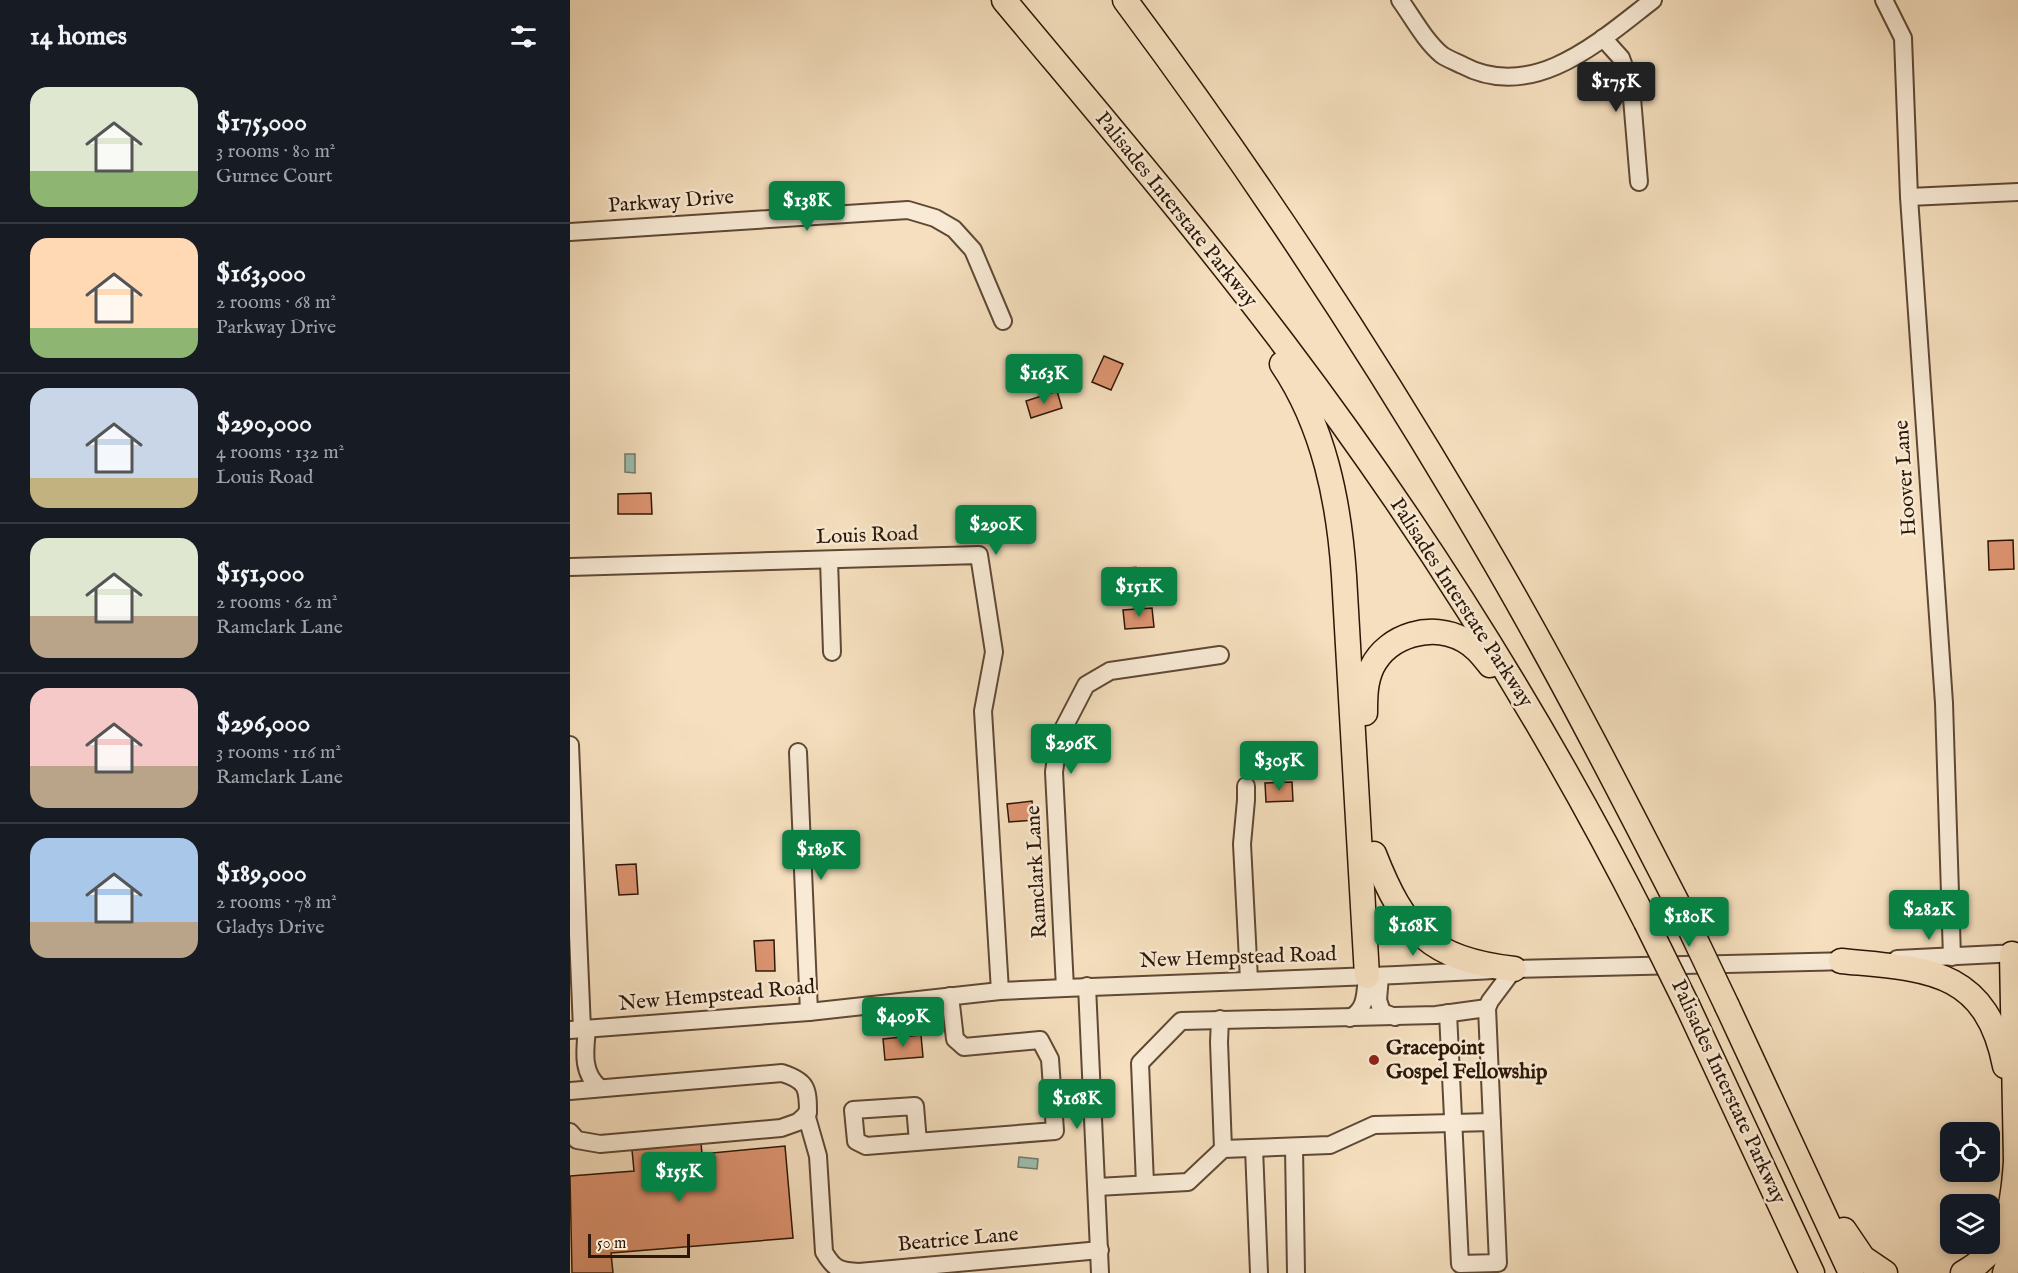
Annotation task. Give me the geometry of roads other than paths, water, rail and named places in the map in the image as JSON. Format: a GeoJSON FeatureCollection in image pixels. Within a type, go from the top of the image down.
{"type":"FeatureCollection","features":[{"type":"Feature","properties":{"kind":"highway","name":"Palisades Interstate Parkway"},"geometry":{"type":"LineString","coordinates":[[1004,0],[1188,222],[1313,383],[1401,508],[1491,646],[1587,811],[1646,922],[1812,1273]]}},
{"type":"Feature","properties":{"kind":"highway","name":"Palisades Interstate Parkway"},"geometry":{"type":"LineString","coordinates":[[1125,0],[1281,221],[1366,350],[1425,446],[1553,666],[1686,920],[1746,1043],[1851,1273]]}},
{"type":"Feature","properties":{"kind":"highway"},"geometry":{"type":"LineString","coordinates":[[1188,222],[1291,378],[1315,430],[1330,477],[1343,558],[1373,976]]}},
{"type":"Feature","properties":{"kind":"highway"},"geometry":{"type":"LineString","coordinates":[[1373,976],[1374,854],[1365,695],[1368,677],[1377,660],[1389,647],[1405,637],[1423,632],[1440,632],[1456,636],[1469,643],[1480,653],[1587,811]]}},
{"type":"Feature","properties":{"kind":"highway"},"geometry":{"type":"LineString","coordinates":[[1374,854],[1395,903],[1412,926],[1428,941],[1444,952],[1463,959],[1514,969]]}},
{"type":"Feature","properties":{"kind":"highway"},"geometry":{"type":"LineString","coordinates":[[1964,1273],[1981,1262],[2001,1238],[2014,1189],[2016,1161],[2015,954]]}},
{"type":"Feature","properties":{"kind":"highway"},"geometry":{"type":"LineString","coordinates":[[1841,961],[1914,968],[1945,977],[1962,988],[1982,1009],[1992,1026],[2014,1089]]}},
{"type":"Feature","properties":{"kind":"highway"},"geometry":{"type":"LineString","coordinates":[[1746,1043],[1846,1234],[1863,1258],[1885,1273]]}},
{"type":"Feature","properties":{"kind":"highway"},"geometry":{"type":"LineString","coordinates":[[2006,1273],[2018,1235]]}},
{"type":"Feature","properties":{"kind":"street"},"geometry":{"type":"LineString","coordinates":[[1400,0],[1425,36],[1442,54],[1472,70],[1497,76],[1528,76],[1555,68],[1603,38],[1653,0]]}},
{"type":"Feature","properties":{"kind":"street","name":"Hoover Lane"},"geometry":{"type":"LineString","coordinates":[[1884,0],[1903,38],[1909,198],[1944,703],[1952,957]]}},
{"type":"Feature","properties":{"kind":"street"},"geometry":{"type":"LineString","coordinates":[[1603,38],[1621,58],[1631,86],[1639,182]]}},
{"type":"Feature","properties":{"kind":"street"},"geometry":{"type":"LineString","coordinates":[[1909,198],[2018,192]]}},
{"type":"Feature","properties":{"kind":"street","name":"Parkway Drive"},"geometry":{"type":"LineString","coordinates":[[570,232],[908,210],[935,218],[954,229],[973,250],[1003,321]]}},
{"type":"Feature","properties":{"kind":"street","name":"Louis Road"},"geometry":{"type":"LineString","coordinates":[[570,567],[979,555],[994,652],[983,711],[1000,991]]}},
{"type":"Feature","properties":{"kind":"street"},"geometry":{"type":"LineString","coordinates":[[829,560],[832,652]]}},
{"type":"Feature","properties":{"kind":"street","name":"Ramclark Lane"},"geometry":{"type":"LineString","coordinates":[[1065,987],[1054,772],[1059,737],[1086,685],[1110,671],[1220,656]]}},
{"type":"Feature","properties":{"kind":"street"},"geometry":{"type":"LineString","coordinates":[[570,745],[579,1029],[586,1068],[600,1088]]}},
{"type":"Feature","properties":{"kind":"street"},"geometry":{"type":"LineString","coordinates":[[798,752],[809,1012]]}},
{"type":"Feature","properties":{"kind":"street"},"geometry":{"type":"LineString","coordinates":[[1246,786],[1242,844],[1249,980]]}},
{"type":"Feature","properties":{"kind":"street","name":"New Hempstead Road"},"geometry":{"type":"LineString","coordinates":[[579,1029],[809,1012],[1000,991],[1065,987],[1514,969],[2015,954]]}},
{"type":"Feature","properties":{"kind":"street"},"geometry":{"type":"LineString","coordinates":[[1449,1013],[1460,1264],[1498,1263],[1487,1008],[1514,969]]}},
{"type":"Feature","properties":{"kind":"street"},"geometry":{"type":"LineString","coordinates":[[1373,976],[1382,1012],[1395,1017]]}},
{"type":"Feature","properties":{"kind":"street"},"geometry":{"type":"LineString","coordinates":[[1350,1018],[1363,1006],[1373,976]]}},
{"type":"Feature","properties":{"kind":"street"},"geometry":{"type":"LineString","coordinates":[[1087,986],[1100,1273]]}},
{"type":"Feature","properties":{"kind":"street"},"geometry":{"type":"LineString","coordinates":[[918,1142],[1055,1131],[1050,1059],[1040,1040],[964,1047],[955,1039],[950,996]]}},
{"type":"Feature","properties":{"kind":"street"},"geometry":{"type":"LineString","coordinates":[[1145,1184],[1140,1063],[1181,1021],[1395,1017],[1487,1008]]}},
{"type":"Feature","properties":{"kind":"street"},"geometry":{"type":"LineString","coordinates":[[1220,1019],[1223,1149]]}},
{"type":"Feature","properties":{"kind":"street","name":"Beatrice Lane"},"geometry":{"type":"LineString","coordinates":[[570,1091],[782,1073],[799,1078],[806,1088],[808,1100],[806,1114],[818,1156],[824,1252],[832,1266],[844,1271],[859,1272],[1100,1250]]}},
{"type":"Feature","properties":{"kind":"street"},"geometry":{"type":"LineString","coordinates":[[570,1132],[577,1140],[600,1144],[781,1128],[798,1122],[806,1114]]}},
{"type":"Feature","properties":{"kind":"street"},"geometry":{"type":"LineString","coordinates":[[1097,1187],[1188,1182],[1223,1149],[1330,1146],[1374,1125],[1492,1122]]}},
{"type":"Feature","properties":{"kind":"street"},"geometry":{"type":"LineString","coordinates":[[1294,1147],[1296,1273]]}},
{"type":"Feature","properties":{"kind":"street"},"geometry":{"type":"LineString","coordinates":[[1254,1148],[1259,1273]]}},
{"type":"Feature","properties":{"kind":"place","name":"Gracepoint Gospel Fellowship"},"geometry":{"type":"Point","coordinates":[1374,1060]}}]}
